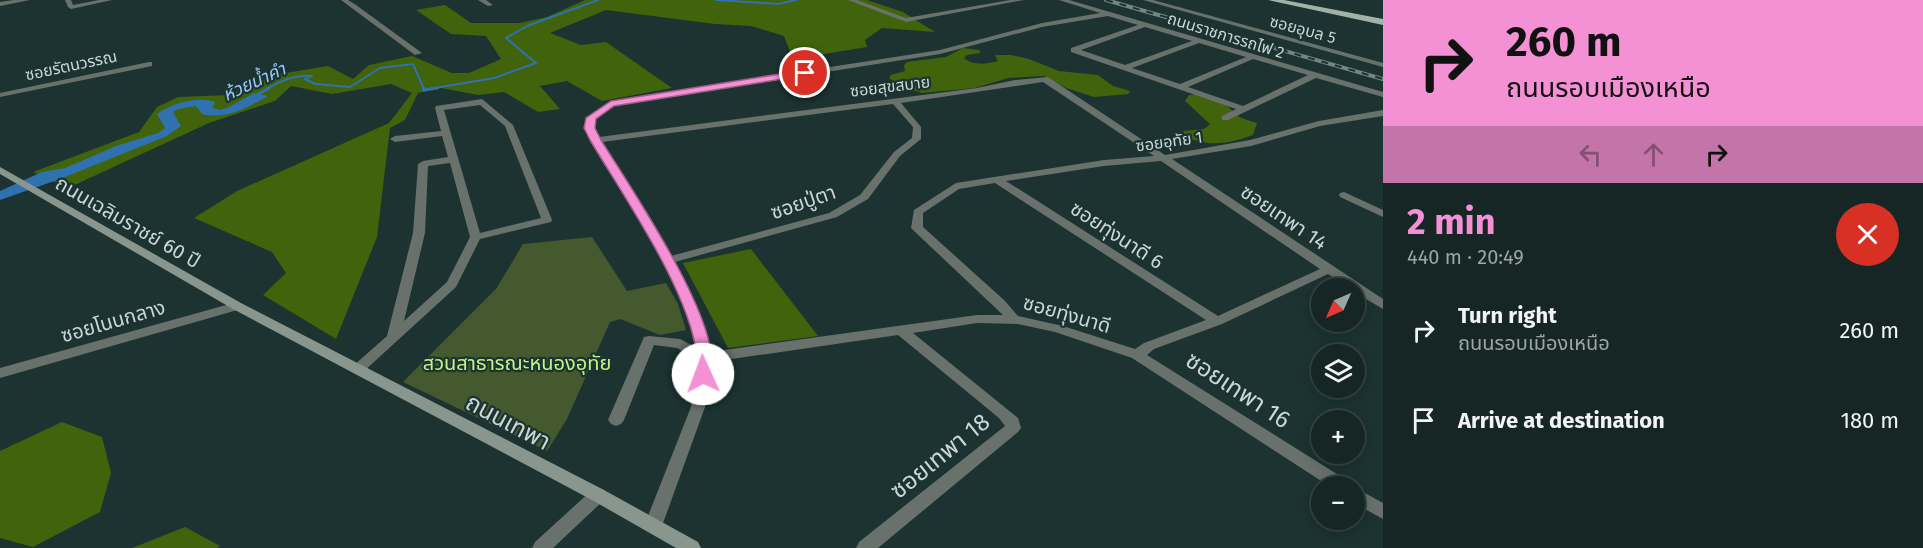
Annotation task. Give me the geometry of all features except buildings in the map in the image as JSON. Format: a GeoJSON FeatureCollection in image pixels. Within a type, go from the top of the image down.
{"type":"FeatureCollection","features":[{"type":"Feature","properties":{"kind":"main road"},"geometry":{"type":"LineString","coordinates":[[1272,0],[1383,22]]}},
{"type":"Feature","properties":{"kind":"street"},"geometry":{"type":"LineString","coordinates":[[0,4],[27,0]]}},
{"type":"Feature","properties":{"kind":"street"},"geometry":{"type":"LineString","coordinates":[[68,0],[71,7],[109,0]]}},
{"type":"Feature","properties":{"kind":"street"},"geometry":{"type":"LineString","coordinates":[[344,0],[418,53]]}},
{"type":"Feature","properties":{"kind":"street"},"geometry":{"type":"LineString","coordinates":[[481,0],[490,5]]}},
{"type":"Feature","properties":{"kind":"street"},"geometry":{"type":"LineString","coordinates":[[850,0],[906,20],[1021,0]]}},
{"type":"Feature","properties":{"kind":"street","name":"ถนนราชการรถไฟ 2"},"geometry":{"type":"LineString","coordinates":[[1062,0],[1383,95]]}},
{"type":"Feature","properties":{"kind":"street","name":"ซอยอุบล 5"},"geometry":{"type":"LineString","coordinates":[[1146,0],[1383,65]]}},
{"type":"Feature","properties":{"kind":"street"},"geometry":{"type":"LineString","coordinates":[[653,526],[698,407],[705,358],[694,315],[668,260],[596,140],[590,128],[591,118],[611,104],[940,52],[1042,25],[1107,14]]}},
{"type":"Feature","properties":{"kind":"street"},"geometry":{"type":"LineString","coordinates":[[1144,25],[1074,50],[1243,109]]}},
{"type":"Feature","properties":{"kind":"street"},"geometry":{"type":"LineString","coordinates":[[1125,68],[1198,41]]}},
{"type":"Feature","properties":{"kind":"street"},"geometry":{"type":"LineString","coordinates":[[1181,87],[1251,57]]}},
{"type":"Feature","properties":{"kind":"street","name":"ซอยรัตนวรรณ"},"geometry":{"type":"LineString","coordinates":[[0,95],[149,64]]}},
{"type":"Feature","properties":{"kind":"street"},"geometry":{"type":"LineString","coordinates":[[1226,117],[1315,75]]}},
{"type":"Feature","properties":{"kind":"street","name":"ซอยสุขสบาย"},"geometry":{"type":"LineString","coordinates":[[596,140],[1046,79],[1164,158]]}},
{"type":"Feature","properties":{"kind":"street","name":"ซอยปู่ตา"},"geometry":{"type":"LineString","coordinates":[[668,260],[833,215],[864,197],[897,154],[916,140],[916,127],[895,101]]}},
{"type":"Feature","properties":{"kind":"street"},"geometry":{"type":"LineString","coordinates":[[358,369],[452,284],[476,237],[439,108],[482,102],[509,125],[548,220],[476,237]]}},
{"type":"Feature","properties":{"kind":"street","name":"ซอยอุทัย 1"},"geometry":{"type":"LineString","coordinates":[[1012,317],[1000,303],[917,228],[918,212],[956,186],[1104,163],[1164,158],[1251,143],[1320,124],[1383,113]]}},
{"type":"Feature","properties":{"kind":"street"},"geometry":{"type":"LineString","coordinates":[[395,139],[445,133]]}},
{"type":"Feature","properties":{"kind":"street","name":"ซอยเทพา 14"},"geometry":{"type":"LineString","coordinates":[[1164,158],[1383,305]]}},
{"type":"Feature","properties":{"kind":"street"},"geometry":{"type":"LineString","coordinates":[[393,337],[419,233],[423,164],[454,159]]}},
{"type":"Feature","properties":{"kind":"street","name":"ถนนเฉลิมราชย์ 60 ปี"},"geometry":{"type":"LineString","coordinates":[[0,170],[237,306]]}},
{"type":"Feature","properties":{"kind":"street","name":"ซอยทุ่งนาดี 6"},"geometry":{"type":"LineString","coordinates":[[997,180],[1217,321]]}},
{"type":"Feature","properties":{"kind":"street"},"geometry":{"type":"LineString","coordinates":[[1344,195],[1383,214]]}},
{"type":"Feature","properties":{"kind":"street"},"geometry":{"type":"LineString","coordinates":[[1137,355],[1149,346],[1217,321],[1329,269]]}},
{"type":"Feature","properties":{"kind":"street","name":"ถนนเทพา"},"geometry":{"type":"LineString","coordinates":[[237,306],[598,495],[692,548]]}},
{"type":"Feature","properties":{"kind":"street","name":"ซอยโนนกลาง"},"geometry":{"type":"LineString","coordinates":[[0,373],[237,306]]}},
{"type":"Feature","properties":{"kind":"street","name":"ซอยทุ่งนาดี"},"geometry":{"type":"LineString","coordinates":[[705,358],[977,319],[1012,317],[1032,321],[1137,355]]}},
{"type":"Feature","properties":{"kind":"street","name":"ซอยเทพา 18"},"geometry":{"type":"LineString","coordinates":[[865,548],[1013,428],[1012,422],[1004,414],[902,331]]}},
{"type":"Feature","properties":{"kind":"street"},"geometry":{"type":"LineString","coordinates":[[616,420],[649,340],[680,344],[705,358]]}},
{"type":"Feature","properties":{"kind":"street","name":"ซอยเทพา 16"},"geometry":{"type":"LineString","coordinates":[[1137,355],[1326,476]]}},
{"type":"Feature","properties":{"kind":"street"},"geometry":{"type":"LineString","coordinates":[[541,548],[598,495]]}},
{"type":"Feature","properties":{"kind":"street"},"geometry":{"type":"LineString","coordinates":[[1365,501],[1383,512]]}},
{"type":"Feature","properties":{"kind":"green space"},"geometry":{"type":"Polygon","coordinates":[[[585,0],[867,0],[903,12],[935,32],[882,28],[865,40],[867,47],[793,59],[784,36],[751,26],[715,24],[606,10],[550,33],[581,45],[606,42],[672,88],[602,101],[567,81],[540,86],[560,109],[538,112],[504,92],[478,95],[441,88],[418,93],[405,120],[390,128],[377,237],[336,339],[263,295],[286,273],[272,252],[194,218],[237,191],[389,123],[412,93],[391,84],[332,94],[291,86],[275,101],[209,123],[68,188],[33,172],[139,132],[157,107],[178,97],[229,95],[274,75],[328,66],[353,79],[369,65],[412,56],[452,73],[469,73],[501,59],[486,36],[451,34],[416,10],[445,5],[471,23],[520,23],[547,17],[585,0]]]}},
{"type":"Feature","properties":{"kind":"green space"},"geometry":{"type":"Polygon","coordinates":[[[963,48],[979,50],[981,53],[967,55],[964,58],[968,61],[980,64],[989,63],[998,61],[995,55],[1011,55],[1029,59],[1059,71],[1098,75],[1113,86],[1130,91],[1128,94],[1094,97],[1066,88],[1044,76],[1008,78],[975,88],[922,93],[898,85],[889,78],[891,75],[905,71],[904,65],[907,62],[946,57],[963,48]]]}},
{"type":"Feature","properties":{"kind":"green space"},"geometry":{"type":"Polygon","coordinates":[[[1198,94],[1226,105],[1241,118],[1257,123],[1253,135],[1219,143],[1203,142],[1186,137],[1183,131],[1204,129],[1210,124],[1185,101],[1189,95],[1198,94]]]}},
{"type":"Feature","properties":{"kind":"green space","name":"สวนสาธารณะหนองอุทัย"},"geometry":{"type":"Polygon","coordinates":[[[592,237],[627,291],[666,283],[678,304],[686,330],[660,335],[620,319],[610,322],[567,419],[547,451],[403,382],[496,289],[523,244],[592,237]]]}},
{"type":"Feature","properties":{"kind":"green space"},"geometry":{"type":"Polygon","coordinates":[[[751,249],[818,336],[728,348],[683,263],[751,249]]]}},
{"type":"Feature","properties":{"kind":"green space"},"geometry":{"type":"Polygon","coordinates":[[[62,422],[102,437],[111,473],[100,512],[33,547],[0,538],[0,451],[62,422]]]}},
{"type":"Feature","properties":{"kind":"green space"},"geometry":{"type":"Polygon","coordinates":[[[185,527],[220,546],[217,548],[132,548],[185,527]]]}},
{"type":"Feature","properties":{"kind":"water"},"geometry":{"type":"Polygon","coordinates":[[[254,93],[268,96],[244,109],[228,114],[202,114],[196,106],[178,109],[173,112],[181,126],[167,136],[60,179],[0,200],[0,191],[42,172],[65,168],[116,146],[158,133],[165,128],[157,114],[170,107],[185,102],[208,100],[215,102],[212,108],[220,110],[254,93]]]}},
{"type":"Feature","properties":{"kind":"waterway","name":"ห้วยน้ำคำ"},"geometry":{"type":"LineString","coordinates":[[429,89],[494,78],[536,63],[506,38],[527,26],[598,0]]}},
{"type":"Feature","properties":{"kind":"waterway","name":"ห้วยน้ำคำ"},"geometry":{"type":"LineString","coordinates":[[716,0],[778,4],[796,0]]}},
{"type":"Feature","properties":{"kind":"waterway","name":"ห้วยน้ำคำ"},"geometry":{"type":"LineString","coordinates":[[266,89],[300,76],[312,76],[305,79],[315,84],[350,87],[380,68],[413,64],[424,89]]}},
{"type":"Feature","properties":{"kind":"waterway","name":"ห้วยน้ำคำ"},"geometry":{"type":"LineString","coordinates":[[255,96],[269,88]]}},
{"type":"Feature","properties":{"kind":"waterway","name":"ห้วยน้ำคำ"},"geometry":{"type":"LineString","coordinates":[[423,88],[424,90],[437,88]]}},
{"type":"Feature","properties":{"kind":"railway"},"geometry":{"type":"LineString","coordinates":[[1106,0],[1383,79]]}},
{"type":"Feature","properties":{"kind":"route"},"geometry":{"type":"LineString","coordinates":[[703,374],[705,358],[694,315],[668,260],[596,140],[590,128],[591,118],[611,104],[805,73]]}}]}
